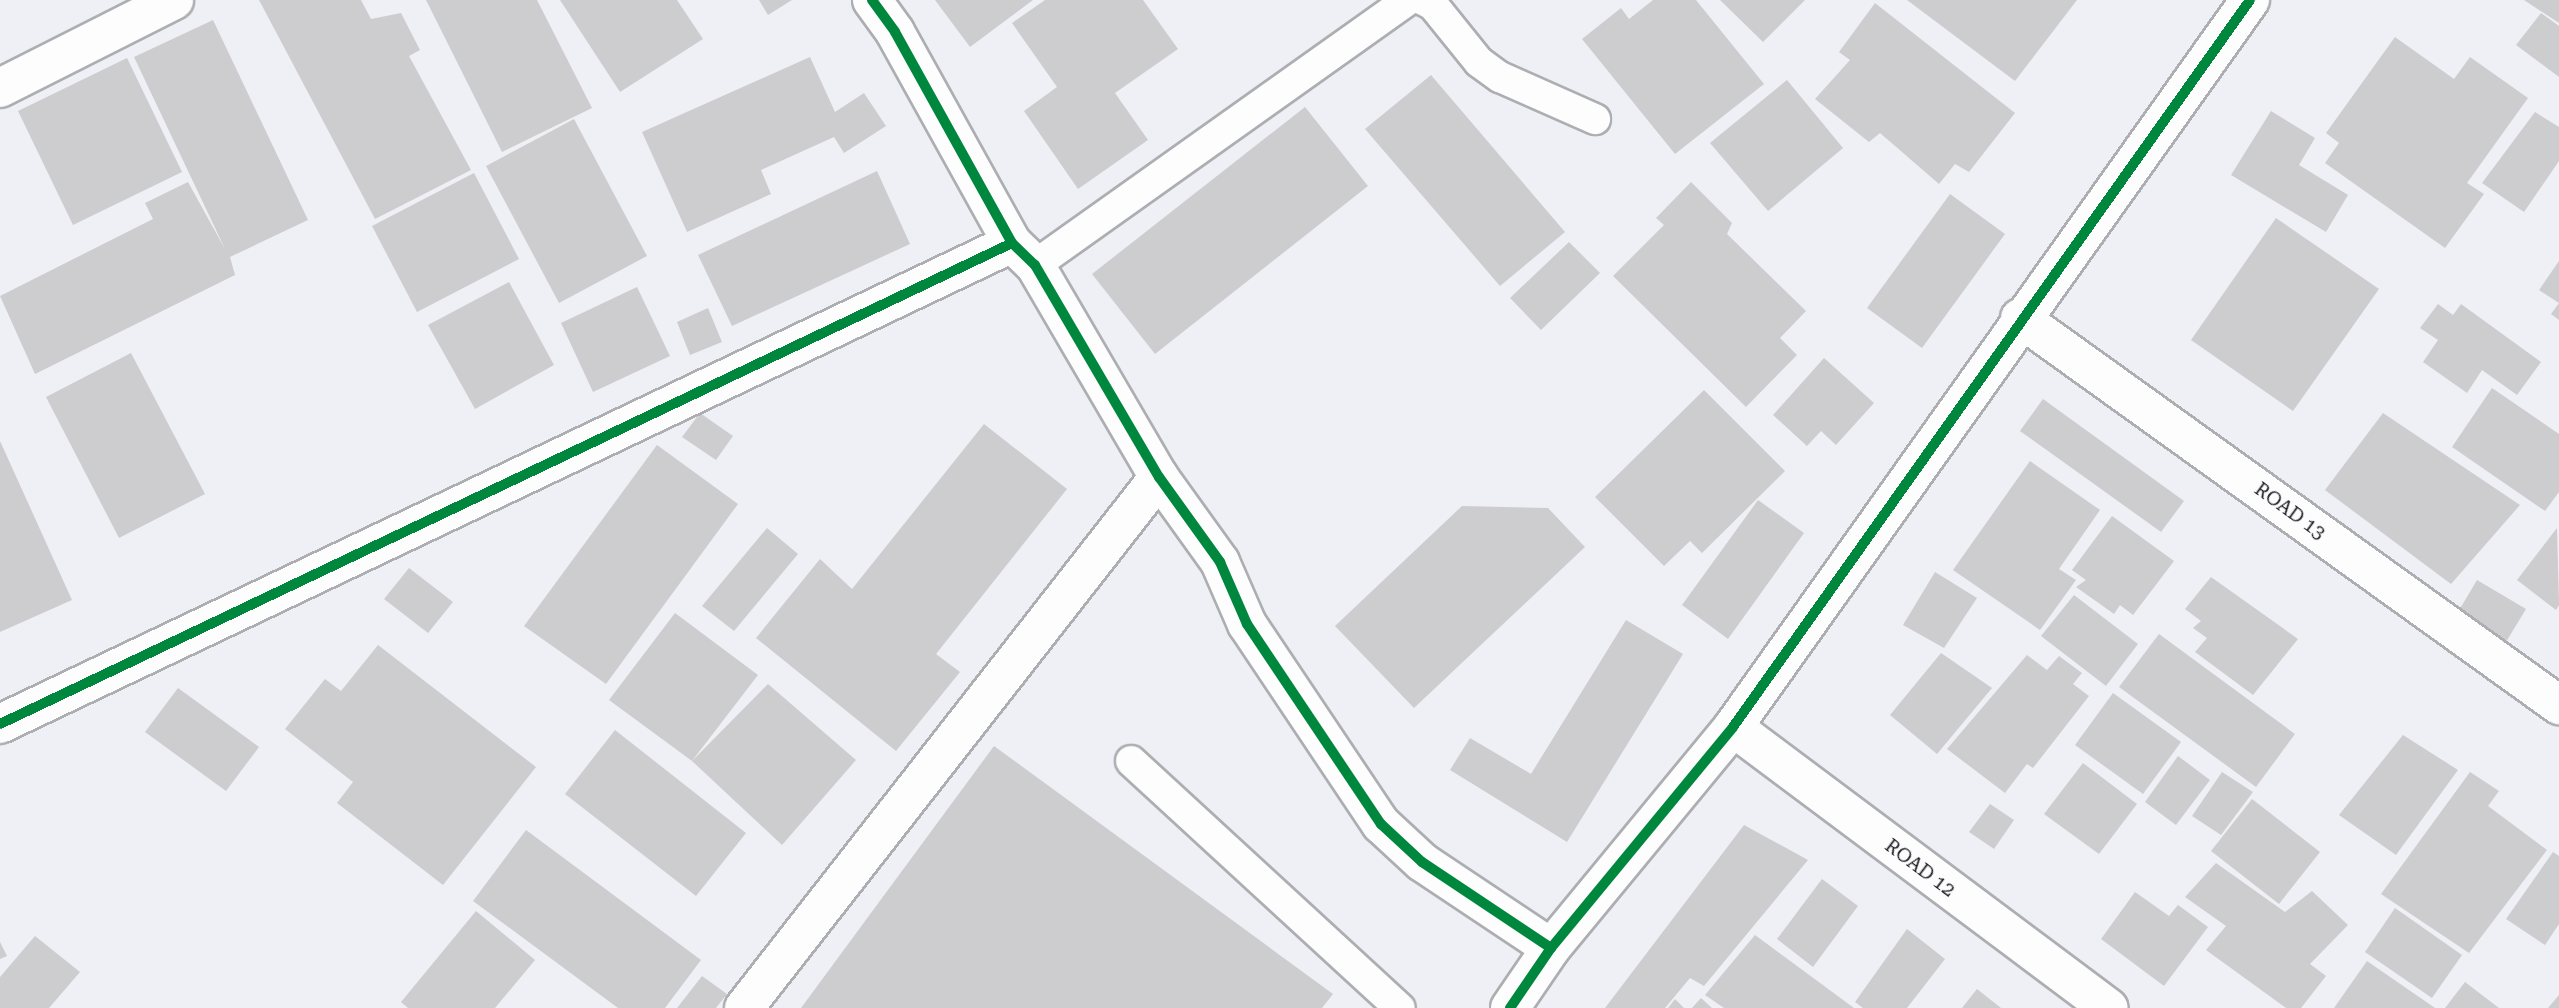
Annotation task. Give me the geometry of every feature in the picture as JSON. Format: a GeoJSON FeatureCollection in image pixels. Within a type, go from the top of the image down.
{"type":"FeatureCollection","features":[{"type":"Feature","properties":{"kind":"street"},"geometry":{"type":"LineString","coordinates":[[0,88],[174,0]]}},
{"type":"Feature","properties":{"kind":"street"},"geometry":{"type":"LineString","coordinates":[[872,0],[895,32],[1024,254],[1159,477],[1220,562],[1247,624],[1381,824],[1422,862],[1551,948]]}},
{"type":"Feature","properties":{"kind":"street"},"geometry":{"type":"LineString","coordinates":[[1510,1008],[1551,948],[1733,727],[2020,318],[2250,0]]}},
{"type":"Feature","properties":{"kind":"street"},"geometry":{"type":"LineString","coordinates":[[0,724],[1024,254]]}},
{"type":"Feature","properties":{"kind":"street","name":"ROAD 13"},"geometry":{"type":"LineString","coordinates":[[2020,318],[2553,688]]}},
{"type":"Feature","properties":{"kind":"street"},"geometry":{"type":"LineString","coordinates":[[744,1008],[1159,477]]}},
{"type":"Feature","properties":{"kind":"street","name":"ROAD 12"},"geometry":{"type":"LineString","coordinates":[[1733,727],[2108,1008]]}},
{"type":"Feature","properties":{"kind":"lane"},"geometry":{"type":"LineString","coordinates":[[1024,254],[1408,0]]}},
{"type":"Feature","properties":{"kind":"lane"},"geometry":{"type":"LineString","coordinates":[[1423,0],[1433,5],[1479,62],[1500,77],[1595,118]]}},
{"type":"Feature","properties":{"kind":"lane"},"geometry":{"type":"LineString","coordinates":[[1131,761],[1400,1008]]}},
{"type":"Feature","properties":{"kind":"building"},"geometry":{"type":"Polygon","coordinates":[[[259,0],[361,0],[371,19],[401,13],[420,50],[409,56],[471,170],[375,219],[259,0]]]}},
{"type":"Feature","properties":{"kind":"building"},"geometry":{"type":"Polygon","coordinates":[[[426,0],[537,0],[592,108],[502,152],[426,0]]]}},
{"type":"Feature","properties":{"kind":"building"},"geometry":{"type":"Polygon","coordinates":[[[560,0],[677,0],[703,39],[620,92],[560,0]]]}},
{"type":"Feature","properties":{"kind":"building"},"geometry":{"type":"Polygon","coordinates":[[[759,0],[792,0],[768,15],[759,0]]]}},
{"type":"Feature","properties":{"kind":"building"},"geometry":{"type":"Polygon","coordinates":[[[935,0],[1033,0],[970,47],[935,0]]]}},
{"type":"Feature","properties":{"kind":"building"},"geometry":{"type":"Polygon","coordinates":[[[1045,0],[1143,0],[1178,49],[1115,93],[1148,140],[1078,189],[1024,111],[1057,87],[1012,23],[1045,0]]]}},
{"type":"Feature","properties":{"kind":"building"},"geometry":{"type":"Polygon","coordinates":[[[1653,0],[1696,0],[1764,84],[1675,154],[1582,39],[1621,8],[1629,19],[1653,0]]]}},
{"type":"Feature","properties":{"kind":"building"},"geometry":{"type":"Polygon","coordinates":[[[1720,0],[1805,0],[1763,42],[1720,0]]]}},
{"type":"Feature","properties":{"kind":"building"},"geometry":{"type":"Polygon","coordinates":[[[1907,0],[2077,0],[2015,81],[1907,0]]]}},
{"type":"Feature","properties":{"kind":"building"},"geometry":{"type":"Polygon","coordinates":[[[2524,0],[2559,0],[2559,23],[2536,8],[2524,0]]]}},
{"type":"Feature","properties":{"kind":"building"},"geometry":{"type":"Polygon","coordinates":[[[1875,3],[2015,113],[1969,172],[1955,164],[1939,184],[1880,133],[1869,142],[1815,99],[1850,60],[1839,52],[1875,3]]]}},
{"type":"Feature","properties":{"kind":"building"},"geometry":{"type":"Polygon","coordinates":[[[2541,13],[2559,26],[2559,77],[2516,45],[2541,13]]]}},
{"type":"Feature","properties":{"kind":"building"},"geometry":{"type":"Polygon","coordinates":[[[213,20],[308,220],[230,257],[235,275],[35,374],[0,296],[153,219],[145,203],[188,182],[225,249],[134,57],[213,20]]]}},
{"type":"Feature","properties":{"kind":"building"},"geometry":{"type":"Polygon","coordinates":[[[2395,37],[2454,79],[2470,57],[2528,98],[2467,183],[2484,194],[2445,248],[2325,163],[2339,143],[2326,133],[2395,37]]]}},
{"type":"Feature","properties":{"kind":"building"},"geometry":{"type":"Polygon","coordinates":[[[810,57],[835,112],[864,93],[886,126],[844,153],[834,137],[761,170],[771,194],[687,232],[642,132],[810,57]]]}},
{"type":"Feature","properties":{"kind":"building"},"geometry":{"type":"Polygon","coordinates":[[[127,58],[182,172],[73,225],[18,111],[127,58]]]}},
{"type":"Feature","properties":{"kind":"building"},"geometry":{"type":"Polygon","coordinates":[[[1431,75],[1565,232],[1500,286],[1365,129],[1431,75]]]}},
{"type":"Feature","properties":{"kind":"building"},"geometry":{"type":"Polygon","coordinates":[[[1787,80],[1843,148],[1768,211],[1710,143],[1787,80]]]}},
{"type":"Feature","properties":{"kind":"building"},"geometry":{"type":"Polygon","coordinates":[[[1305,107],[1368,186],[1155,354],[1092,274],[1305,107]]]}},
{"type":"Feature","properties":{"kind":"building"},"geometry":{"type":"Polygon","coordinates":[[[2271,111],[2315,138],[2299,165],[2348,195],[2326,232],[2231,175],[2271,111]]]}},
{"type":"Feature","properties":{"kind":"building"},"geometry":{"type":"Polygon","coordinates":[[[2535,112],[2559,127],[2559,161],[2524,212],[2482,183],[2535,112]]]}},
{"type":"Feature","properties":{"kind":"building"},"geometry":{"type":"Polygon","coordinates":[[[574,119],[647,256],[559,303],[486,166],[574,119]]]}},
{"type":"Feature","properties":{"kind":"building"},"geometry":{"type":"Polygon","coordinates":[[[877,171],[910,244],[732,326],[698,255],[877,171]]]}},
{"type":"Feature","properties":{"kind":"building"},"geometry":{"type":"Polygon","coordinates":[[[474,173],[519,259],[417,312],[372,226],[474,173]]]}},
{"type":"Feature","properties":{"kind":"building"},"geometry":{"type":"Polygon","coordinates":[[[1691,182],[1732,223],[1727,234],[1806,311],[1780,338],[1797,355],[1746,407],[1613,276],[1664,225],[1656,218],[1691,182]]]}},
{"type":"Feature","properties":{"kind":"building"},"geometry":{"type":"Polygon","coordinates":[[[1950,194],[2005,234],[1922,348],[1867,308],[1950,194]]]}},
{"type":"Feature","properties":{"kind":"building"},"geometry":{"type":"Polygon","coordinates":[[[2276,218],[2379,289],[2293,411],[2191,340],[2276,218]]]}},
{"type":"Feature","properties":{"kind":"building"},"geometry":{"type":"Polygon","coordinates":[[[1569,242],[1600,273],[1541,330],[1510,298],[1569,242]]]}},
{"type":"Feature","properties":{"kind":"building"},"geometry":{"type":"Polygon","coordinates":[[[2559,261],[2559,303],[2539,290],[2559,261]]]}},
{"type":"Feature","properties":{"kind":"building"},"geometry":{"type":"Polygon","coordinates":[[[509,282],[554,365],[475,409],[428,325],[509,282]]]}},
{"type":"Feature","properties":{"kind":"building"},"geometry":{"type":"Polygon","coordinates":[[[637,287],[670,356],[593,392],[561,323],[637,287]]]}},
{"type":"Feature","properties":{"kind":"building"},"geometry":{"type":"Polygon","coordinates":[[[2559,303],[2559,320],[2551,314],[2559,303]]]}},
{"type":"Feature","properties":{"kind":"building"},"geometry":{"type":"Polygon","coordinates":[[[2438,304],[2453,315],[2461,304],[2541,362],[2517,395],[2482,370],[2467,393],[2423,362],[2438,340],[2420,328],[2438,304]]]}},
{"type":"Feature","properties":{"kind":"building"},"geometry":{"type":"Polygon","coordinates":[[[708,308],[722,342],[690,355],[677,322],[708,308]]]}},
{"type":"Feature","properties":{"kind":"building"},"geometry":{"type":"Polygon","coordinates":[[[131,353],[205,494],[119,538],[46,397],[131,353]]]}},
{"type":"Feature","properties":{"kind":"building"},"geometry":{"type":"Polygon","coordinates":[[[1824,358],[1874,403],[1836,445],[1821,431],[1807,446],[1773,415],[1824,358]]]}},
{"type":"Feature","properties":{"kind":"building"},"geometry":{"type":"Polygon","coordinates":[[[2492,388],[2559,434],[2559,492],[2545,511],[2452,447],[2492,388]]]}},
{"type":"Feature","properties":{"kind":"building"},"geometry":{"type":"Polygon","coordinates":[[[1704,390],[1785,471],[1702,553],[1690,541],[1664,566],[1595,497],[1704,390]]]}},
{"type":"Feature","properties":{"kind":"building"},"geometry":{"type":"Polygon","coordinates":[[[2043,399],[2184,501],[2161,532],[2020,431],[2043,399]]]}},
{"type":"Feature","properties":{"kind":"building"},"geometry":{"type":"Polygon","coordinates":[[[700,413],[733,436],[716,460],[682,437],[700,413]]]}},
{"type":"Feature","properties":{"kind":"building"},"geometry":{"type":"Polygon","coordinates":[[[2383,413],[2520,505],[2451,584],[2325,490],[2383,413]]]}},
{"type":"Feature","properties":{"kind":"building"},"geometry":{"type":"Polygon","coordinates":[[[984,424],[1067,489],[936,654],[960,672],[896,751],[756,638],[820,559],[852,589],[984,424]]]}},
{"type":"Feature","properties":{"kind":"building"},"geometry":{"type":"Polygon","coordinates":[[[0,441],[72,600],[0,632],[0,441]]]}},
{"type":"Feature","properties":{"kind":"building"},"geometry":{"type":"Polygon","coordinates":[[[657,445],[738,504],[606,684],[524,626],[657,445]]]}},
{"type":"Feature","properties":{"kind":"building"},"geometry":{"type":"Polygon","coordinates":[[[2030,461],[2100,510],[2059,569],[2076,580],[2040,630],[1953,570],[2030,461]]]}},
{"type":"Feature","properties":{"kind":"building"},"geometry":{"type":"Polygon","coordinates":[[[1758,500],[1804,533],[1728,639],[1682,605],[1758,500]]]}},
{"type":"Feature","properties":{"kind":"building"},"geometry":{"type":"Polygon","coordinates":[[[1462,506],[1548,508],[1585,547],[1414,708],[1335,626],[1462,506]]]}},
{"type":"Feature","properties":{"kind":"building"},"geometry":{"type":"Polygon","coordinates":[[[2112,516],[2174,561],[2133,615],[2120,605],[2114,614],[2076,587],[2086,580],[2072,570],[2112,516]]]}},
{"type":"Feature","properties":{"kind":"building"},"geometry":{"type":"Polygon","coordinates":[[[767,528],[798,554],[734,631],[702,606],[767,528]]]}},
{"type":"Feature","properties":{"kind":"building"},"geometry":{"type":"Polygon","coordinates":[[[2557,528],[2559,605],[2556,610],[2517,580],[2557,528]]]}},
{"type":"Feature","properties":{"kind":"building"},"geometry":{"type":"Polygon","coordinates":[[[409,568],[453,602],[428,633],[384,599],[409,568]]]}},
{"type":"Feature","properties":{"kind":"building"},"geometry":{"type":"Polygon","coordinates":[[[1935,572],[1977,598],[1944,648],[1903,625],[1935,572]]]}},
{"type":"Feature","properties":{"kind":"building"},"geometry":{"type":"Polygon","coordinates":[[[2211,577],[2298,639],[2253,695],[2195,652],[2207,638],[2193,628],[2201,621],[2185,609],[2211,577]]]}},
{"type":"Feature","properties":{"kind":"building"},"geometry":{"type":"Polygon","coordinates":[[[2477,580],[2526,609],[2506,642],[2458,612],[2477,580]]]}},
{"type":"Feature","properties":{"kind":"building"},"geometry":{"type":"Polygon","coordinates":[[[2074,595],[2138,644],[2106,686],[2041,636],[2074,595]]]}},
{"type":"Feature","properties":{"kind":"building"},"geometry":{"type":"Polygon","coordinates":[[[675,613],[758,675],[692,761],[609,700],[675,613]]]}},
{"type":"Feature","properties":{"kind":"building"},"geometry":{"type":"Polygon","coordinates":[[[1626,620],[1683,654],[1567,842],[1450,770],[1470,738],[1531,774],[1626,620]]]}},
{"type":"Feature","properties":{"kind":"building"},"geometry":{"type":"Polygon","coordinates":[[[2159,634],[2295,734],[2256,787],[2119,687],[2159,634]]]}},
{"type":"Feature","properties":{"kind":"building"},"geometry":{"type":"Polygon","coordinates":[[[378,645],[536,767],[443,885],[337,803],[353,782],[285,729],[325,679],[341,691],[378,645]]]}},
{"type":"Feature","properties":{"kind":"building"},"geometry":{"type":"Polygon","coordinates":[[[1941,653],[1992,688],[1937,754],[1890,715],[1941,653]]]}},
{"type":"Feature","properties":{"kind":"building"},"geometry":{"type":"Polygon","coordinates":[[[2027,655],[2047,670],[2059,656],[2082,673],[2073,684],[2089,696],[2033,768],[2027,764],[2005,793],[1947,749],[2027,655]]]}},
{"type":"Feature","properties":{"kind":"building"},"geometry":{"type":"Polygon","coordinates":[[[768,684],[856,760],[782,845],[692,761],[768,684]]]}},
{"type":"Feature","properties":{"kind":"building"},"geometry":{"type":"Polygon","coordinates":[[[178,688],[259,747],[226,791],[145,732],[178,688]]]}},
{"type":"Feature","properties":{"kind":"building"},"geometry":{"type":"Polygon","coordinates":[[[2113,693],[2181,742],[2143,794],[2075,745],[2113,693]]]}},
{"type":"Feature","properties":{"kind":"building"},"geometry":{"type":"Polygon","coordinates":[[[615,730],[746,833],[696,896],[565,794],[615,730]]]}},
{"type":"Feature","properties":{"kind":"building"},"geometry":{"type":"Polygon","coordinates":[[[2403,735],[2458,770],[2396,855],[2339,815],[2403,735]]]}},
{"type":"Feature","properties":{"kind":"building"},"geometry":{"type":"Polygon","coordinates":[[[994,746],[1333,994],[1322,1008],[801,1008],[994,746]]]}},
{"type":"Feature","properties":{"kind":"building"},"geometry":{"type":"Polygon","coordinates":[[[2178,756],[2210,780],[2176,825],[2145,802],[2178,756]]]}},
{"type":"Feature","properties":{"kind":"building"},"geometry":{"type":"Polygon","coordinates":[[[2083,763],[2137,804],[2099,854],[2044,814],[2083,763]]]}},
{"type":"Feature","properties":{"kind":"building"},"geometry":{"type":"Polygon","coordinates":[[[2222,772],[2253,792],[2221,835],[2192,816],[2222,772]]]}},
{"type":"Feature","properties":{"kind":"building"},"geometry":{"type":"Polygon","coordinates":[[[2470,772],[2499,791],[2488,806],[2547,850],[2469,953],[2381,894],[2470,772]]]}},
{"type":"Feature","properties":{"kind":"building"},"geometry":{"type":"Polygon","coordinates":[[[2252,799],[2320,852],[2279,904],[2211,851],[2252,799]]]}},
{"type":"Feature","properties":{"kind":"building"},"geometry":{"type":"Polygon","coordinates":[[[1990,804],[2014,820],[1994,849],[1969,832],[1990,804]]]}},
{"type":"Feature","properties":{"kind":"building"},"geometry":{"type":"Polygon","coordinates":[[[1744,825],[1808,860],[1704,986],[1690,978],[1665,1008],[1605,1008],[1744,825]]]}},
{"type":"Feature","properties":{"kind":"building"},"geometry":{"type":"Polygon","coordinates":[[[526,830],[701,960],[665,1008],[618,1008],[473,901],[526,830]]]}},
{"type":"Feature","properties":{"kind":"building"},"geometry":{"type":"Polygon","coordinates":[[[2553,852],[2559,856],[2559,924],[2545,945],[2506,919],[2553,852]]]}},
{"type":"Feature","properties":{"kind":"building"},"geometry":{"type":"Polygon","coordinates":[[[2216,863],[2285,912],[2312,891],[2348,925],[2310,964],[2326,976],[2301,1008],[2286,1008],[2206,950],[2226,926],[2185,897],[2216,863]]]}},
{"type":"Feature","properties":{"kind":"building"},"geometry":{"type":"Polygon","coordinates":[[[1822,879],[1858,906],[1813,967],[1777,939],[1822,879]]]}},
{"type":"Feature","properties":{"kind":"building"},"geometry":{"type":"Polygon","coordinates":[[[2135,892],[2169,916],[2178,905],[2208,927],[2164,986],[2101,939],[2135,892]]]}},
{"type":"Feature","properties":{"kind":"building"},"geometry":{"type":"Polygon","coordinates":[[[2395,908],[2462,955],[2432,998],[2365,952],[2395,908]]]}},
{"type":"Feature","properties":{"kind":"building"},"geometry":{"type":"Polygon","coordinates":[[[476,911],[535,960],[495,1008],[408,1008],[401,1002],[476,911]]]}},
{"type":"Feature","properties":{"kind":"building"},"geometry":{"type":"Polygon","coordinates":[[[1907,929],[1945,959],[1907,1008],[1863,1008],[1855,1002],[1907,929]]]}},
{"type":"Feature","properties":{"kind":"building"},"geometry":{"type":"Polygon","coordinates":[[[1755,935],[1854,1008],[1724,1008],[1705,995],[1755,935]]]}},
{"type":"Feature","properties":{"kind":"building"},"geometry":{"type":"Polygon","coordinates":[[[35,936],[80,972],[49,1008],[0,1008],[0,977],[35,936]]]}},
{"type":"Feature","properties":{"kind":"building"},"geometry":{"type":"Polygon","coordinates":[[[0,942],[7,956],[0,959],[0,942]]]}},
{"type":"Feature","properties":{"kind":"building"},"geometry":{"type":"Polygon","coordinates":[[[2367,961],[2435,1008],[2334,1008],[2367,961]]]}},
{"type":"Feature","properties":{"kind":"building"},"geometry":{"type":"Polygon","coordinates":[[[702,976],[727,994],[716,1008],[677,1008],[702,976]]]}},
{"type":"Feature","properties":{"kind":"building"},"geometry":{"type":"Polygon","coordinates":[[[2465,982],[2499,1008],[2445,1008],[2465,982]]]}},
{"type":"Feature","properties":{"kind":"building"},"geometry":{"type":"Polygon","coordinates":[[[1977,989],[2001,1008],[1962,1008],[1977,989]]]}},
{"type":"Feature","properties":{"kind":"building"},"geometry":{"type":"Polygon","coordinates":[[[2559,995],[2559,1008],[2548,1008],[2559,995]]]}},
{"type":"Feature","properties":{"kind":"building"},"geometry":{"type":"Polygon","coordinates":[[[1701,998],[1712,1008],[1692,1008],[1701,998]]]}},
{"type":"Feature","properties":{"kind":"building"},"geometry":{"type":"Polygon","coordinates":[[[1675,999],[1684,1008],[1668,1008],[1675,999]]]}},
{"type":"Feature","properties":{"kind":"cycle path"},"geometry":{"type":"LineString","coordinates":[[872,0],[895,32],[1012,243],[1035,265],[1159,477],[1220,562],[1247,624],[1381,824],[1422,862],[1551,948]]}},
{"type":"Feature","properties":{"kind":"cycle path"},"geometry":{"type":"LineString","coordinates":[[1510,1008],[1551,948],[1733,727],[2250,0]]}},
{"type":"Feature","properties":{"kind":"cycle path"},"geometry":{"type":"LineString","coordinates":[[0,724],[1012,243]]}}]}
